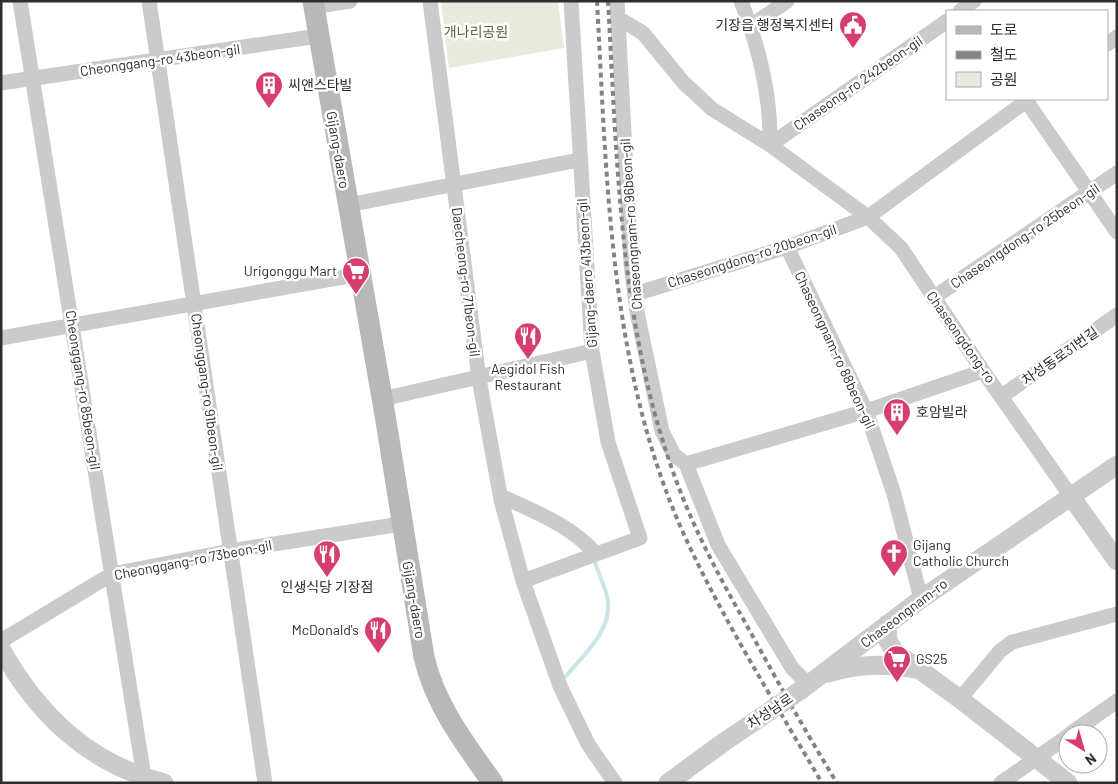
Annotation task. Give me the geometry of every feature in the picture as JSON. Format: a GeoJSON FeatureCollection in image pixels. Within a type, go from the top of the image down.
{"type":"FeatureCollection","features":[{"type":"Feature","properties":{"kind":"main road","name":"Gijang-daero"},"geometry":{"type":"LineString","coordinates":[[313,4],[382,399],[401,524],[428,678],[459,736],[493,783]]}},
{"type":"Feature","properties":{"kind":"street","name":"Cheonggang-ro 85beon-gil"},"geometry":{"type":"LineString","coordinates":[[20,1],[145,780]]}},
{"type":"Feature","properties":{"kind":"street","name":"Cheonggang-ro 91beon-gil"},"geometry":{"type":"LineString","coordinates":[[149,1],[265,783]]}},
{"type":"Feature","properties":{"kind":"street","name":"Gijang-daero"},"geometry":{"type":"LineString","coordinates":[[313,4],[350,1]]}},
{"type":"Feature","properties":{"kind":"street","name":"Daecheong-ro 71beon-gil"},"geometry":{"type":"LineString","coordinates":[[430,1],[479,379],[501,496],[523,581],[573,715],[593,752],[615,783]]}},
{"type":"Feature","properties":{"kind":"street","name":"Gijang-daero 413beon-gil"},"geometry":{"type":"LineString","coordinates":[[571,1],[579,160],[592,351],[608,442],[640,538],[596,554]]}},
{"type":"Feature","properties":{"kind":"street","name":"Chaseongnam-ro 96beon-gil"},"geometry":{"type":"LineString","coordinates":[[616,1],[635,294],[662,431],[674,455],[686,464]]}},
{"type":"Feature","properties":{"kind":"street"},"geometry":{"type":"LineString","coordinates":[[741,1],[751,26],[770,113],[770,146]]}},
{"type":"Feature","properties":{"kind":"street"},"geometry":{"type":"LineString","coordinates":[[751,26],[787,1]]}},
{"type":"Feature","properties":{"kind":"street","name":"Chaseongdong-ro"},"geometry":{"type":"LineString","coordinates":[[618,18],[643,34],[683,82],[712,109],[770,146],[868,217],[901,248],[983,371],[1117,561]]}},
{"type":"Feature","properties":{"kind":"street","name":"Chaseong-ro 242beon-gil"},"geometry":{"type":"LineString","coordinates":[[770,146],[946,22]]}},
{"type":"Feature","properties":{"kind":"street","name":"Cheonggang-ro 43beon-gil"},"geometry":{"type":"LineString","coordinates":[[1,83],[318,36]]}},
{"type":"Feature","properties":{"kind":"street","name":"Chaseongdong-ro 20beon-gil"},"geometry":{"type":"LineString","coordinates":[[635,294],[787,247],[868,217],[1026,100]]}},
{"type":"Feature","properties":{"kind":"street"},"geometry":{"type":"LineString","coordinates":[[1028,100],[1117,232]]}},
{"type":"Feature","properties":{"kind":"street"},"geometry":{"type":"LineString","coordinates":[[454,185],[579,160]]}},
{"type":"Feature","properties":{"kind":"street","name":"Chaseongdong-ro 25beon-gil"},"geometry":{"type":"LineString","coordinates":[[933,298],[1117,173]]}},
{"type":"Feature","properties":{"kind":"street","name":"Gijang-daero"},"geometry":{"type":"LineString","coordinates":[[348,205],[454,185]]}},
{"type":"Feature","properties":{"kind":"street","name":"Chaseongnam-ro 88beon-gil"},"geometry":{"type":"LineString","coordinates":[[787,247],[866,411],[894,494],[921,599]]}},
{"type":"Feature","properties":{"kind":"street"},"geometry":{"type":"LineString","coordinates":[[1,338],[360,274]]}},
{"type":"Feature","properties":{"kind":"street","name":"차성동로31번길"},"geometry":{"type":"LineString","coordinates":[[1002,396],[1117,315]]}},
{"type":"Feature","properties":{"kind":"street"},"geometry":{"type":"LineString","coordinates":[[382,399],[479,379],[592,351]]}},
{"type":"Feature","properties":{"kind":"street"},"geometry":{"type":"LineString","coordinates":[[918,669],[884,664],[862,665],[837,670],[809,685],[792,668],[718,545],[686,464],[866,411],[983,371]]}},
{"type":"Feature","properties":{"kind":"street","name":"Chaseongnam-ro"},"geometry":{"type":"LineString","coordinates":[[809,685],[921,599],[1070,495],[1117,465]]}},
{"type":"Feature","properties":{"kind":"street"},"geometry":{"type":"LineString","coordinates":[[501,496],[562,525],[575,533],[596,554],[523,581]]}},
{"type":"Feature","properties":{"kind":"street","name":"Cheonggang-ro 73beon-gil"},"geometry":{"type":"LineString","coordinates":[[1,641],[112,574],[230,551],[401,524]]}},
{"type":"Feature","properties":{"kind":"street"},"geometry":{"type":"LineString","coordinates":[[960,699],[1000,651],[1012,642],[1117,614]]}},
{"type":"Feature","properties":{"kind":"street"},"geometry":{"type":"LineString","coordinates":[[887,624],[888,641],[891,647],[1068,783]]}},
{"type":"Feature","properties":{"kind":"street"},"geometry":{"type":"LineString","coordinates":[[1,649],[35,701],[70,737],[107,760],[145,780],[164,783]]}},
{"type":"Feature","properties":{"kind":"street","name":"차성남로"},"geometry":{"type":"LineString","coordinates":[[668,783],[724,742],[809,685]]}},
{"type":"Feature","properties":{"kind":"street"},"geometry":{"type":"LineString","coordinates":[[1085,724],[1117,701]]}},
{"type":"Feature","properties":{"kind":"street"},"geometry":{"type":"LineString","coordinates":[[1002,783],[1058,743]]}},
{"type":"Feature","properties":{"kind":"green space","name":"개나리공원"},"geometry":{"type":"Polygon","coordinates":[[[441,1],[558,1],[564,48],[449,68],[441,1]]]}},
{"type":"Feature","properties":{"kind":"waterway"},"geometry":{"type":"LineString","coordinates":[[566,676],[596,640],[606,619],[608,608],[607,596],[594,560]]}},
{"type":"Feature","properties":{"kind":"railway"},"geometry":{"type":"LineString","coordinates":[[597,1],[604,138],[616,275],[627,343],[641,410],[660,475],[701,570],[751,662],[822,783]]}},
{"type":"Feature","properties":{"kind":"railway"},"geometry":{"type":"LineString","coordinates":[[608,1],[614,119],[623,236],[640,352],[654,410],[678,487],[705,547],[779,684],[837,783]]}},
{"type":"Feature","properties":{"kind":"place","name":"기장읍 행정복지센터"},"geometry":{"type":"Point","coordinates":[853,49]}},
{"type":"Feature","properties":{"kind":"place","name":"씨앤스타빌"},"geometry":{"type":"Point","coordinates":[269,109]}},
{"type":"Feature","properties":{"kind":"place","name":"Urigonggu Mart"},"geometry":{"type":"Point","coordinates":[356,295]}},
{"type":"Feature","properties":{"kind":"place","name":"Aegidol Fish Restaurant"},"geometry":{"type":"Point","coordinates":[528,360]}},
{"type":"Feature","properties":{"kind":"place","name":"호암빌라"},"geometry":{"type":"Point","coordinates":[897,436]}},
{"type":"Feature","properties":{"kind":"place","name":"Gijang Catholic Church"},"geometry":{"type":"Point","coordinates":[894,577]}},
{"type":"Feature","properties":{"kind":"place","name":"인생식당 기장점"},"geometry":{"type":"Point","coordinates":[327,578]}},
{"type":"Feature","properties":{"kind":"place","name":"McDonald's"},"geometry":{"type":"Point","coordinates":[378,654]}},
{"type":"Feature","properties":{"kind":"place","name":"GS25"},"geometry":{"type":"Point","coordinates":[897,683]}}]}
